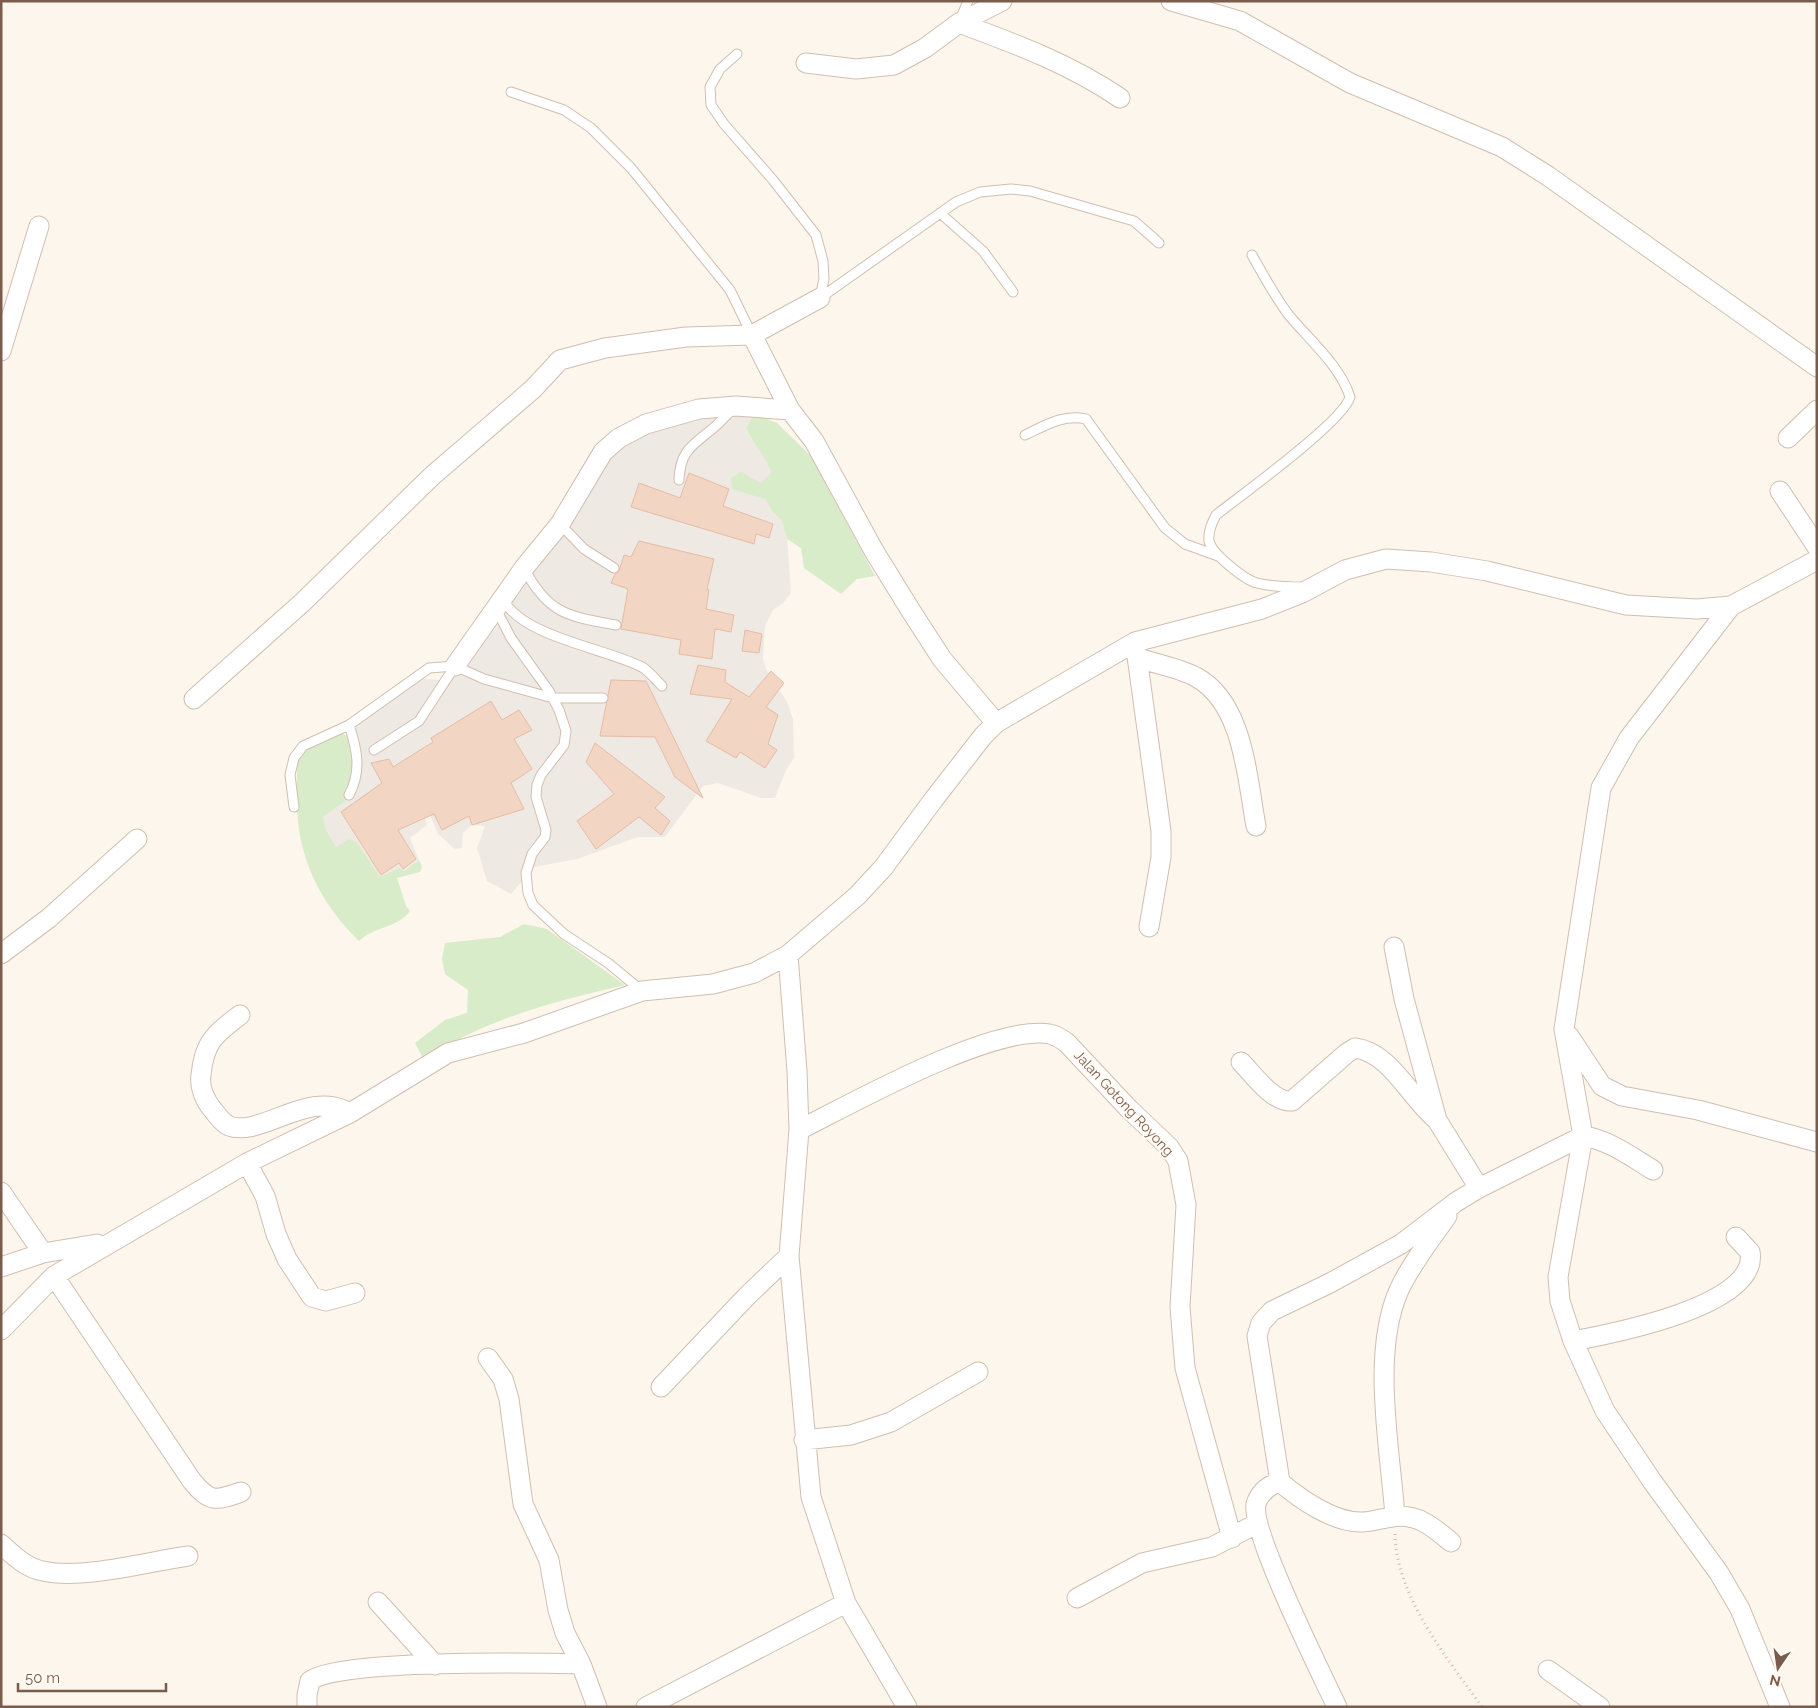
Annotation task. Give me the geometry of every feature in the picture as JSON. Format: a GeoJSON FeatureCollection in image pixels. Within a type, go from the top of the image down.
{"type":"FeatureCollection","features":[{"type":"Feature","properties":{"kind":"street"},"geometry":{"type":"LineString","coordinates":[[806,62],[856,69],[894,64],[925,48],[959,23],[1002,1]]}},
{"type":"Feature","properties":{"kind":"street"},"geometry":{"type":"LineString","coordinates":[[1171,1],[1240,21],[1350,83],[1502,147],[1548,176],[1817,367]]}},
{"type":"Feature","properties":{"kind":"street"},"geometry":{"type":"LineString","coordinates":[[959,23],[1039,52],[1074,70],[1120,98]]}},
{"type":"Feature","properties":{"kind":"street"},"geometry":{"type":"LineString","coordinates":[[1,351],[39,226]]}},
{"type":"Feature","properties":{"kind":"street"},"geometry":{"type":"LineString","coordinates":[[194,699],[302,602],[432,476],[533,389],[560,360],[605,348],[686,336],[752,335],[820,298]]}},
{"type":"Feature","properties":{"kind":"street"},"geometry":{"type":"LineString","coordinates":[[752,335],[790,410],[814,442],[874,551],[931,643],[942,659],[996,723]]}},
{"type":"Feature","properties":{"kind":"street"},"geometry":{"type":"LineString","coordinates":[[455,666],[524,568],[560,524],[603,452],[619,438],[646,424],[699,409],[736,406],[790,410]]}},
{"type":"Feature","properties":{"kind":"street"},"geometry":{"type":"LineString","coordinates":[[1788,438],[1817,410]]}},
{"type":"Feature","properties":{"kind":"street"},"geometry":{"type":"LineString","coordinates":[[1780,491],[1817,547]]}},
{"type":"Feature","properties":{"kind":"street"},"geometry":{"type":"LineString","coordinates":[[1,1330],[54,1276],[247,1162],[350,1112],[448,1053],[524,1033],[642,991],[713,984],[754,973],[788,955],[857,896],[883,868],[983,736],[996,723],[1136,650],[1262,609],[1314,587],[1345,570],[1386,559],[1431,562],[1487,571],[1626,605],[1697,609],[1731,606],[1817,560]]}},
{"type":"Feature","properties":{"kind":"street"},"geometry":{"type":"LineString","coordinates":[[1731,606],[1629,738],[1601,788],[1564,1029],[1583,1136],[1558,1277],[1560,1300],[1572,1341],[1605,1411],[1652,1480],[1719,1572],[1740,1609],[1780,1707]]}},
{"type":"Feature","properties":{"kind":"street"},"geometry":{"type":"LineString","coordinates":[[1136,650],[1196,677],[1215,692],[1229,710],[1237,730],[1256,826]]}},
{"type":"Feature","properties":{"kind":"street"},"geometry":{"type":"LineString","coordinates":[[1136,650],[1161,831],[1160,857],[1149,927]]}},
{"type":"Feature","properties":{"kind":"street"},"geometry":{"type":"LineString","coordinates":[[1,954],[49,918],[136,839]]}},
{"type":"Feature","properties":{"kind":"street"},"geometry":{"type":"LineString","coordinates":[[1394,947],[1404,999],[1437,1120],[1479,1188]]}},
{"type":"Feature","properties":{"kind":"street"},"geometry":{"type":"LineString","coordinates":[[788,955],[797,1071],[799,1130],[789,1256],[804,1440],[811,1497],[846,1603],[907,1707]]}},
{"type":"Feature","properties":{"kind":"street"},"geometry":{"type":"LineString","coordinates":[[240,1015],[215,1034],[209,1042],[202,1063],[200,1082],[208,1104],[221,1120],[228,1125],[244,1127],[323,1105],[341,1107],[350,1112]]}},
{"type":"Feature","properties":{"kind":"street"},"geometry":{"type":"LineString","coordinates":[[1564,1029],[1602,1086],[1622,1096],[1698,1110],[1817,1142]]}},
{"type":"Feature","properties":{"kind":"street","name":"Jalan Gotong Royong"},"geometry":{"type":"LineString","coordinates":[[799,1130],[867,1096],[989,1042],[1036,1034],[1057,1036],[1067,1043],[1129,1109],[1169,1147],[1178,1161],[1186,1205],[1180,1307],[1185,1368],[1232,1538]]}},
{"type":"Feature","properties":{"kind":"street"},"geometry":{"type":"LineString","coordinates":[[1241,1062],[1278,1098],[1292,1102],[1354,1048],[1368,1050],[1385,1061],[1424,1109],[1437,1120]]}},
{"type":"Feature","properties":{"kind":"street"},"geometry":{"type":"LineString","coordinates":[[1451,1542],[1421,1519],[1395,1516],[1361,1522],[1347,1520],[1316,1508],[1294,1494],[1280,1482],[1257,1336],[1261,1323],[1272,1311],[1330,1284],[1401,1244],[1456,1202],[1479,1188],[1583,1136],[1612,1145],[1653,1170]]}},
{"type":"Feature","properties":{"kind":"street"},"geometry":{"type":"LineString","coordinates":[[247,1162],[265,1196],[276,1234],[287,1259],[312,1297],[326,1300],[356,1293]]}},
{"type":"Feature","properties":{"kind":"street"},"geometry":{"type":"LineString","coordinates":[[1,1192],[43,1253]]}},
{"type":"Feature","properties":{"kind":"street"},"geometry":{"type":"LineString","coordinates":[[1395,1516],[1384,1365],[1386,1331],[1400,1288],[1456,1202]]}},
{"type":"Feature","properties":{"kind":"street"},"geometry":{"type":"LineString","coordinates":[[1572,1341],[1622,1332],[1675,1316],[1713,1300],[1741,1278],[1750,1266],[1750,1252],[1736,1237]]}},
{"type":"Feature","properties":{"kind":"street"},"geometry":{"type":"LineString","coordinates":[[1,1267],[43,1253],[109,1242]]}},
{"type":"Feature","properties":{"kind":"street"},"geometry":{"type":"LineString","coordinates":[[661,1387],[747,1296],[789,1256]]}},
{"type":"Feature","properties":{"kind":"street"},"geometry":{"type":"LineString","coordinates":[[54,1276],[192,1481],[204,1495],[215,1500],[241,1492]]}},
{"type":"Feature","properties":{"kind":"street"},"geometry":{"type":"LineString","coordinates":[[488,1358],[503,1379],[509,1399],[523,1504],[549,1560],[558,1610],[597,1707]]}},
{"type":"Feature","properties":{"kind":"street"},"geometry":{"type":"LineString","coordinates":[[804,1440],[851,1436],[891,1422],[978,1372]]}},
{"type":"Feature","properties":{"kind":"street"},"geometry":{"type":"LineString","coordinates":[[1280,1482],[1265,1489],[1260,1496],[1256,1505],[1258,1523],[1296,1619],[1337,1707]]}},
{"type":"Feature","properties":{"kind":"street"},"geometry":{"type":"LineString","coordinates":[[1077,1598],[1142,1564],[1212,1547],[1258,1523]]}},
{"type":"Feature","properties":{"kind":"street"},"geometry":{"type":"LineString","coordinates":[[1,1544],[15,1557],[33,1568],[56,1573],[85,1572],[188,1556]]}},
{"type":"Feature","properties":{"kind":"street"},"geometry":{"type":"LineString","coordinates":[[378,1602],[435,1665]]}},
{"type":"Feature","properties":{"kind":"street"},"geometry":{"type":"LineString","coordinates":[[646,1707],[846,1603]]}},
{"type":"Feature","properties":{"kind":"street"},"geometry":{"type":"LineString","coordinates":[[307,1707],[310,1681],[328,1672],[350,1669],[435,1665],[581,1664]]}},
{"type":"Feature","properties":{"kind":"street"},"geometry":{"type":"LineString","coordinates":[[1548,1670],[1600,1707]]}},
{"type":"Feature","properties":{"kind":"lane"},"geometry":{"type":"LineString","coordinates":[[959,23],[968,1]]}},
{"type":"Feature","properties":{"kind":"lane"},"geometry":{"type":"LineString","coordinates":[[738,54],[720,69],[710,87],[711,105],[724,124],[773,180],[816,234],[823,262],[824,279],[820,298]]}},
{"type":"Feature","properties":{"kind":"lane"},"geometry":{"type":"LineString","coordinates":[[511,92],[564,110],[591,128],[631,168],[730,290],[752,335]]}},
{"type":"Feature","properties":{"kind":"lane"},"geometry":{"type":"LineString","coordinates":[[820,298],[956,202],[980,192],[1011,189],[1030,191],[1134,221],[1160,243]]}},
{"type":"Feature","properties":{"kind":"lane"},"geometry":{"type":"LineString","coordinates":[[940,213],[983,251],[1013,292]]}},
{"type":"Feature","properties":{"kind":"lane"},"geometry":{"type":"LineString","coordinates":[[1218,556],[1209,542],[1209,530],[1216,515],[1317,434],[1343,409],[1350,397],[1332,365],[1270,289],[1252,255]]}},
{"type":"Feature","properties":{"kind":"lane"},"geometry":{"type":"LineString","coordinates":[[679,480],[680,466],[693,442],[712,429],[736,406]]}},
{"type":"Feature","properties":{"kind":"lane"},"geometry":{"type":"LineString","coordinates":[[1025,436],[1058,419],[1075,416],[1086,419],[1165,528],[1184,544],[1218,556],[1255,583],[1283,587],[1314,587]]}},
{"type":"Feature","properties":{"kind":"lane"},"geometry":{"type":"LineString","coordinates":[[560,524],[584,549],[614,568]]}},
{"type":"Feature","properties":{"kind":"lane"},"geometry":{"type":"LineString","coordinates":[[524,568],[541,598],[561,611],[577,618],[616,625]]}},
{"type":"Feature","properties":{"kind":"lane"},"geometry":{"type":"LineString","coordinates":[[499,604],[519,619],[544,631],[644,668],[662,686]]}},
{"type":"Feature","properties":{"kind":"lane"},"geometry":{"type":"LineString","coordinates":[[499,604],[511,638],[553,698],[563,722],[565,738],[558,755],[541,775],[537,785],[536,797],[546,830],[545,838],[532,854],[526,874],[528,893],[533,905],[564,934],[608,963],[642,991]]}},
{"type":"Feature","properties":{"kind":"lane"},"geometry":{"type":"LineString","coordinates":[[374,750],[419,721],[455,666]]}},
{"type":"Feature","properties":{"kind":"lane"},"geometry":{"type":"LineString","coordinates":[[294,807],[290,774],[294,758],[304,746],[348,725],[429,668],[455,666],[484,679],[553,698],[603,698]]}},
{"type":"Feature","properties":{"kind":"lane"},"geometry":{"type":"LineString","coordinates":[[348,725],[356,747],[358,771],[349,795]]}},
{"type":"Feature","properties":{"kind":"path"},"geometry":{"type":"LineString","coordinates":[[1395,1516],[1395,1555],[1416,1608],[1482,1707]]}},
{"type":"Feature","properties":{"kind":"shaded area"},"geometry":{"type":"Polygon","coordinates":[[[753,416],[746,428],[751,439],[756,443],[767,461],[771,473],[761,483],[765,499],[773,512],[782,521],[787,539],[791,593],[783,603],[773,610],[765,626],[763,658],[766,669],[787,702],[793,719],[794,758],[786,770],[775,798],[761,798],[718,783],[703,786],[665,837],[638,837],[577,859],[534,867],[511,894],[487,881],[477,848],[485,826],[472,825],[463,833],[462,848],[455,849],[438,834],[429,813],[424,816],[427,825],[410,838],[419,860],[403,871],[392,871],[380,877],[357,842],[336,848],[326,830],[323,817],[347,800],[348,784],[353,771],[347,736],[361,722],[417,678],[450,681],[469,660],[594,472],[626,441],[678,423],[705,417],[753,416]]]}},
{"type":"Feature","properties":{"kind":"green space"},"geometry":{"type":"Polygon","coordinates":[[[757,415],[777,423],[811,456],[875,576],[857,579],[841,594],[804,568],[801,548],[787,539],[782,521],[773,512],[765,499],[732,489],[731,478],[741,472],[761,483],[771,473],[746,428],[753,416],[757,415]]]}},
{"type":"Feature","properties":{"kind":"green space"},"geometry":{"type":"Polygon","coordinates":[[[341,733],[347,736],[354,771],[348,784],[347,800],[323,817],[326,830],[336,847],[349,839],[357,842],[380,877],[399,868],[404,871],[419,860],[422,866],[420,872],[397,878],[406,906],[410,911],[405,917],[372,932],[359,941],[331,908],[311,872],[299,832],[297,810],[297,770],[301,754],[314,743],[341,733]]]}},
{"type":"Feature","properties":{"kind":"green space"},"geometry":{"type":"Polygon","coordinates":[[[524,924],[547,929],[625,985],[547,1005],[496,1022],[471,1033],[424,1060],[415,1043],[445,1020],[467,1013],[468,990],[445,974],[442,959],[445,943],[500,937],[524,924]]]}},
{"type":"Feature","properties":{"kind":"building"},"geometry":{"type":"Polygon","coordinates":[[[689,473],[729,489],[723,506],[773,524],[769,538],[756,534],[754,544],[631,507],[639,483],[680,498],[689,473]]]}},
{"type":"Feature","properties":{"kind":"building"},"geometry":{"type":"Polygon","coordinates":[[[639,541],[714,559],[707,589],[709,590],[706,609],[734,615],[731,632],[715,629],[712,659],[679,654],[681,640],[621,629],[628,589],[611,583],[615,574],[619,571],[624,555],[631,557],[639,541]]]}},
{"type":"Feature","properties":{"kind":"building"},"geometry":{"type":"Polygon","coordinates":[[[745,630],[762,634],[759,653],[742,651],[745,630]]]}},
{"type":"Feature","properties":{"kind":"building"},"geometry":{"type":"Polygon","coordinates":[[[698,665],[726,670],[725,682],[749,697],[771,671],[784,683],[766,707],[778,715],[768,744],[777,750],[765,768],[740,752],[736,758],[706,741],[732,699],[690,694],[698,665]]]}},
{"type":"Feature","properties":{"kind":"building"},"geometry":{"type":"Polygon","coordinates":[[[611,680],[646,681],[703,798],[675,777],[655,737],[600,736],[611,680]]]}},
{"type":"Feature","properties":{"kind":"building"},"geometry":{"type":"Polygon","coordinates":[[[491,701],[502,720],[519,710],[532,730],[514,739],[532,769],[511,783],[524,809],[472,825],[469,816],[442,830],[434,814],[398,830],[416,859],[403,869],[399,863],[381,875],[341,812],[382,783],[371,763],[389,759],[393,767],[433,742],[431,738],[491,701]]]}},
{"type":"Feature","properties":{"kind":"building"},"geometry":{"type":"Polygon","coordinates":[[[595,743],[665,797],[655,808],[670,821],[661,835],[639,817],[596,849],[577,821],[614,794],[586,762],[595,743]]]}}]}
